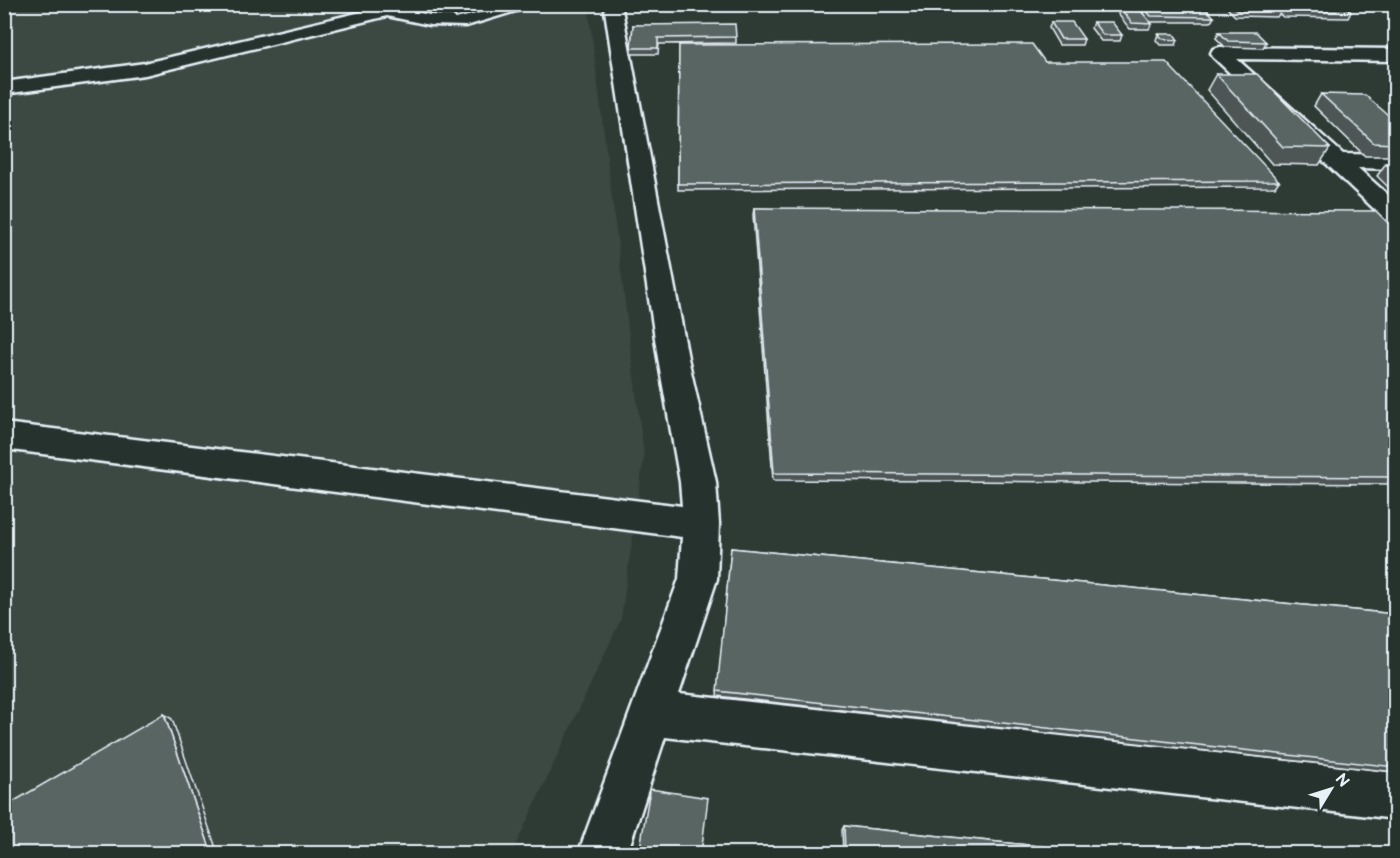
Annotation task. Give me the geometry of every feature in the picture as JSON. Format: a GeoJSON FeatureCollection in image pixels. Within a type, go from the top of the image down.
{"type":"FeatureCollection","features":[{"type":"Feature","properties":{"kind":"street"},"geometry":{"type":"LineString","coordinates":[[4,88],[145,69],[387,11],[430,20],[466,21],[520,4]]}},
{"type":"Feature","properties":{"kind":"street"},"geometry":{"type":"LineString","coordinates":[[602,854],[698,579],[701,524],[698,482],[672,358],[612,4]]}},
{"type":"Feature","properties":{"kind":"street"},"geometry":{"type":"LineString","coordinates":[[1395,55],[1220,53],[1395,216]]}},
{"type":"Feature","properties":{"kind":"street"},"geometry":{"type":"LineString","coordinates":[[1336,161],[1395,162]]}},
{"type":"Feature","properties":{"kind":"street"},"geometry":{"type":"LineString","coordinates":[[4,436],[701,524]]}},
{"type":"Feature","properties":{"kind":"street"},"geometry":{"type":"LineString","coordinates":[[650,713],[1395,796]]}},
{"type":"Feature","properties":{"kind":"shaded area"},"geometry":{"type":"Polygon","coordinates":[[[5,5],[588,5],[644,456],[621,619],[512,853],[5,854],[5,5]]]}},
{"type":"Feature","properties":{"kind":"building"},"geometry":{"type":"Polygon","coordinates":[[[1231,4],[1273,4],[1280,11],[1238,11],[1231,4]]]}},
{"type":"Feature","properties":{"kind":"building"},"geometry":{"type":"Polygon","coordinates":[[[1278,4],[1342,5],[1351,12],[1286,11],[1278,4]]]}},
{"type":"Feature","properties":{"kind":"building"},"geometry":{"type":"Polygon","coordinates":[[[1120,8],[1139,9],[1152,24],[1132,23],[1120,8]]]}},
{"type":"Feature","properties":{"kind":"building"},"geometry":{"type":"Polygon","coordinates":[[[1145,9],[1207,10],[1214,17],[1151,16],[1145,9]]]}},
{"type":"Feature","properties":{"kind":"building"},"geometry":{"type":"Polygon","coordinates":[[[1051,22],[1072,22],[1084,39],[1061,39],[1051,22]]]}},
{"type":"Feature","properties":{"kind":"building"},"geometry":{"type":"Polygon","coordinates":[[[1093,22],[1112,22],[1122,35],[1103,35],[1093,22]]]}},
{"type":"Feature","properties":{"kind":"building"},"geometry":{"type":"Polygon","coordinates":[[[735,24],[736,37],[658,38],[658,48],[631,48],[633,25],[735,24]]]}},
{"type":"Feature","properties":{"kind":"building"},"geometry":{"type":"Polygon","coordinates":[[[1219,32],[1256,32],[1266,42],[1228,41],[1219,32]]]}},
{"type":"Feature","properties":{"kind":"building"},"geometry":{"type":"Polygon","coordinates":[[[1158,34],[1174,34],[1178,40],[1163,39],[1158,34]]]}},
{"type":"Feature","properties":{"kind":"building"},"geometry":{"type":"Polygon","coordinates":[[[1032,44],[1045,62],[1166,62],[1279,181],[678,184],[679,45],[1032,44]]]}},
{"type":"Feature","properties":{"kind":"building"},"geometry":{"type":"Polygon","coordinates":[[[1216,74],[1257,74],[1330,148],[1283,147],[1216,74]]]}},
{"type":"Feature","properties":{"kind":"building"},"geometry":{"type":"Polygon","coordinates":[[[1321,94],[1365,95],[1395,121],[1395,144],[1374,143],[1321,94]]]}},
{"type":"Feature","properties":{"kind":"building"},"geometry":{"type":"Polygon","coordinates":[[[1386,163],[1395,164],[1395,172],[1386,163]]]}},
{"type":"Feature","properties":{"kind":"building"},"geometry":{"type":"Polygon","coordinates":[[[754,208],[1376,211],[1395,230],[1395,477],[774,473],[754,208]]]}},
{"type":"Feature","properties":{"kind":"building"},"geometry":{"type":"Polygon","coordinates":[[[731,548],[1395,614],[1395,767],[717,691],[731,548]]]}},
{"type":"Feature","properties":{"kind":"building"},"geometry":{"type":"Polygon","coordinates":[[[164,714],[212,854],[4,854],[4,807],[164,714]]]}},
{"type":"Feature","properties":{"kind":"building"},"geometry":{"type":"Polygon","coordinates":[[[650,789],[708,798],[701,854],[639,854],[650,789]]]}},
{"type":"Feature","properties":{"kind":"building"},"geometry":{"type":"Polygon","coordinates":[[[844,826],[1116,854],[845,854],[844,826]]]}}]}
